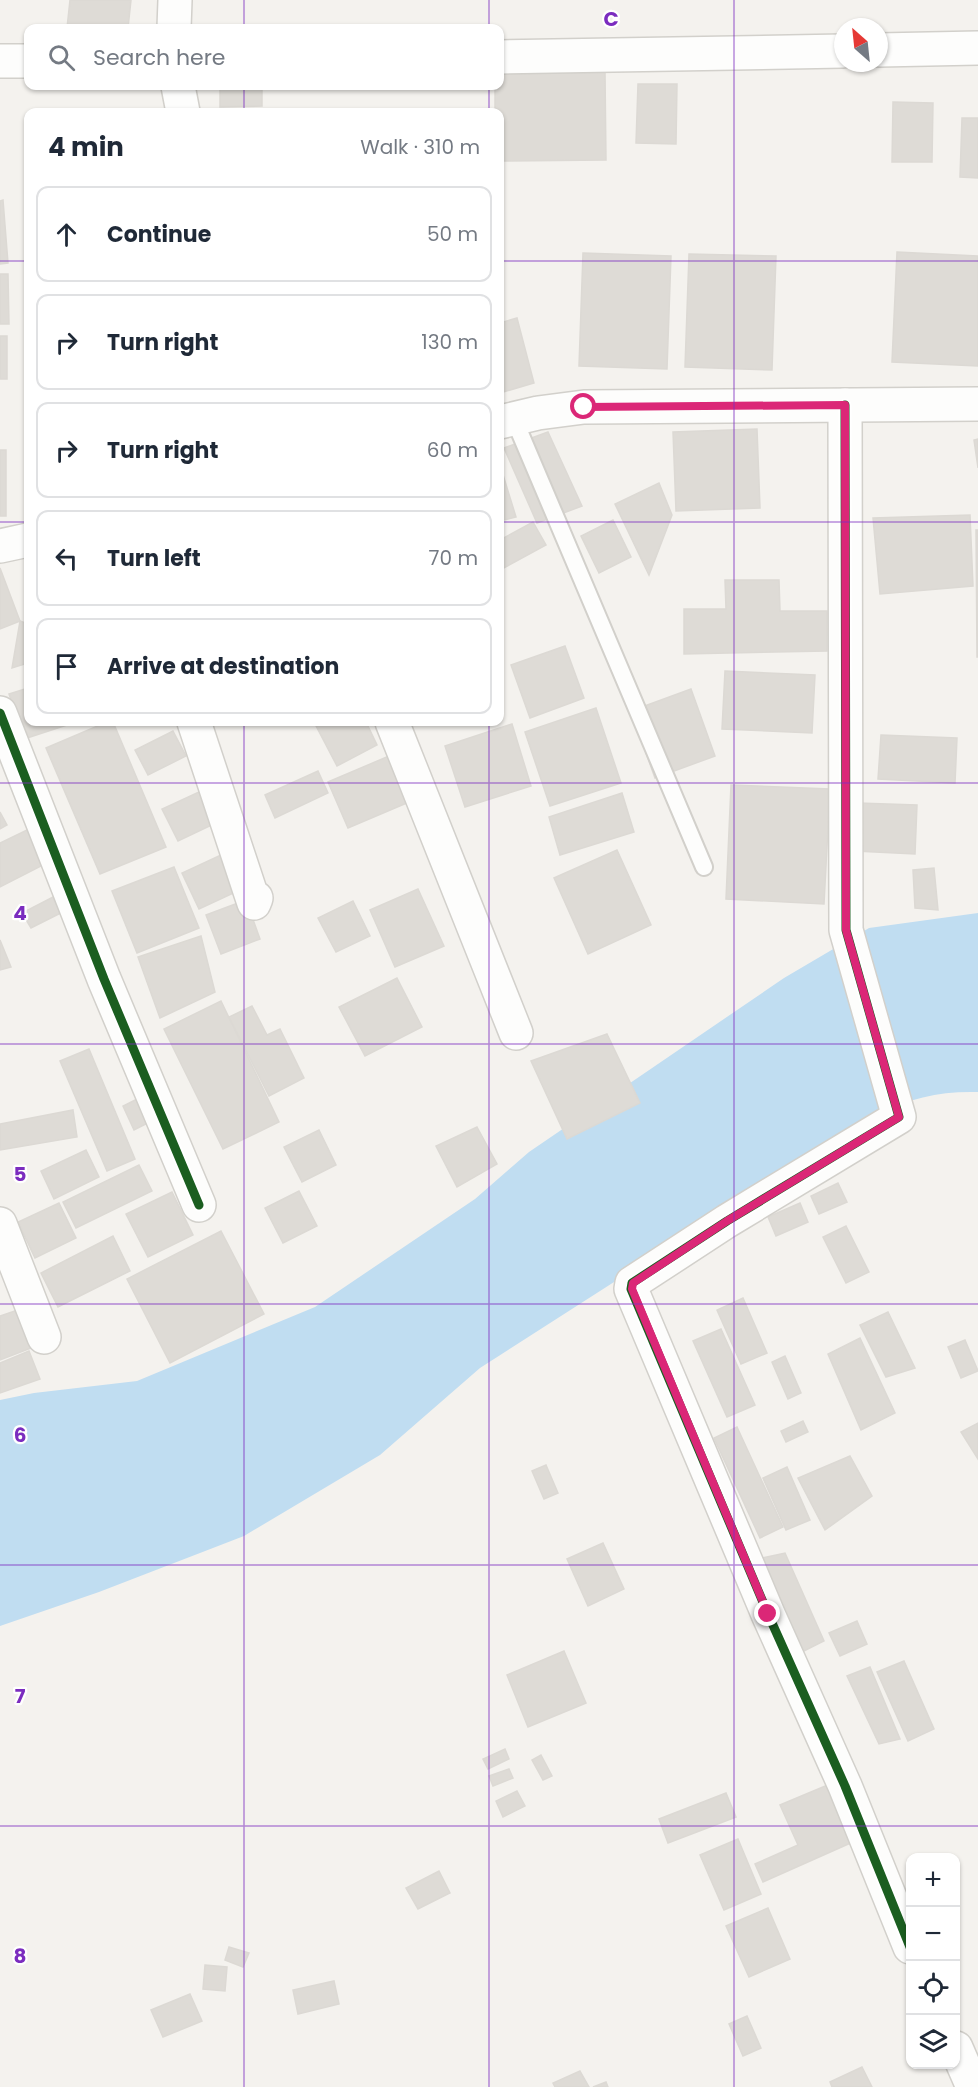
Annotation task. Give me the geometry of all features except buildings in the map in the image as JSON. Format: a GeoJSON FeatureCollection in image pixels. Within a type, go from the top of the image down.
{"type":"FeatureCollection","features":[{"type":"Feature","properties":{"kind":"street"},"geometry":{"type":"LineString","coordinates":[[174,24],[175,0]]}},
{"type":"Feature","properties":{"kind":"street"},"geometry":{"type":"LineString","coordinates":[[888,50],[978,48]]}},
{"type":"Feature","properties":{"kind":"street"},"geometry":{"type":"LineString","coordinates":[[504,57],[834,51]]}},
{"type":"Feature","properties":{"kind":"street"},"geometry":{"type":"LineString","coordinates":[[0,61],[24,61]]}},
{"type":"Feature","properties":{"kind":"street"},"geometry":{"type":"LineString","coordinates":[[179,90],[182,108]]}},
{"type":"Feature","properties":{"kind":"street"},"geometry":{"type":"LineString","coordinates":[[507,421],[584,407],[978,404]]}},
{"type":"Feature","properties":{"kind":"street"},"geometry":{"type":"LineString","coordinates":[[845,405],[846,930],[899,1117],[727,1221],[633,1283],[632,1289],[763,1603],[845,1785],[906,1937]]}},
{"type":"Feature","properties":{"kind":"street"},"geometry":{"type":"LineString","coordinates":[[0,546],[24,541]]}},
{"type":"Feature","properties":{"kind":"street"},"geometry":{"type":"LineString","coordinates":[[0,713],[104,979],[199,1205]]}},
{"type":"Feature","properties":{"kind":"street"},"geometry":{"type":"LineString","coordinates":[[195,726],[254,903],[256,898]]}},
{"type":"Feature","properties":{"kind":"street"},"geometry":{"type":"LineString","coordinates":[[394,726],[516,1033]]}},
{"type":"Feature","properties":{"kind":"street"},"geometry":{"type":"LineString","coordinates":[[0,1224],[44,1337]]}},
{"type":"Feature","properties":{"kind":"street"},"geometry":{"type":"LineString","coordinates":[[960,2057],[973,2087]]}},
{"type":"Feature","properties":{"kind":"lane"},"geometry":{"type":"LineString","coordinates":[[507,421],[704,867]]}},
{"type":"Feature","properties":{"kind":"water"},"geometry":{"type":"Polygon","coordinates":[[[978,913],[978,1092],[926,1097],[876,1114],[480,1368],[380,1455],[244,1536],[99,1592],[0,1626],[0,1400],[34,1393],[137,1381],[315,1307],[475,1199],[529,1152],[784,978],[869,928],[978,913]]]}},
{"type":"Feature","properties":{"kind":"cycle path"},"geometry":{"type":"LineString","coordinates":[[845,405],[846,930],[899,1117],[727,1221],[632,1283],[631,1289],[768,1614],[845,1786],[906,1937]]}},
{"type":"Feature","properties":{"kind":"cycle path"},"geometry":{"type":"LineString","coordinates":[[0,713],[104,979],[199,1205]]}},
{"type":"Feature","properties":{"kind":"route"},"geometry":{"type":"LineString","coordinates":[[584,407],[845,405],[846,930],[899,1117],[727,1221],[633,1283],[632,1289],[768,1614]]}}]}
